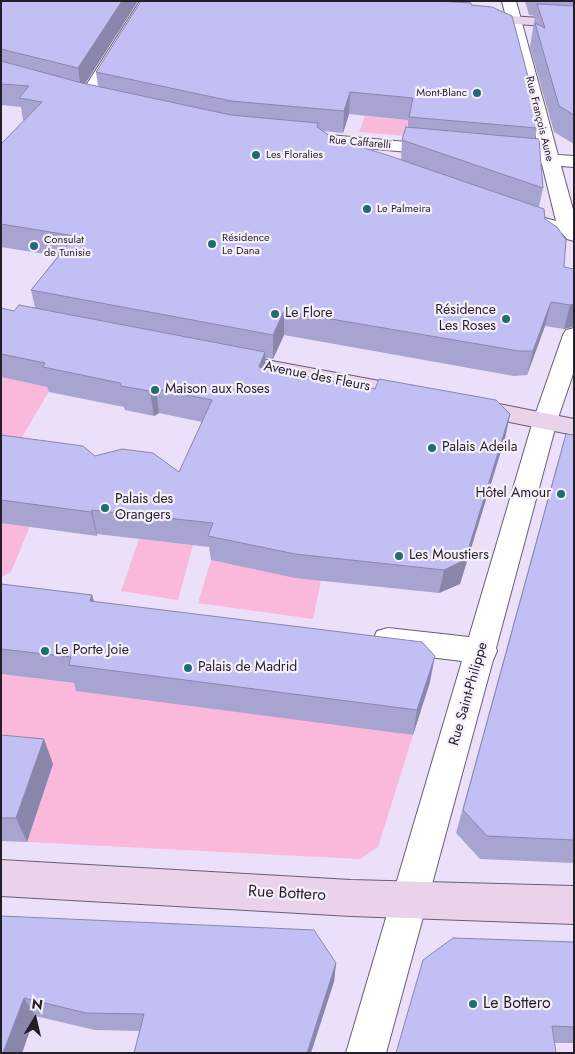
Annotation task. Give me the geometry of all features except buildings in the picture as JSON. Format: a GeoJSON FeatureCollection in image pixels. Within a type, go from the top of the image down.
{"type":"FeatureCollection","features":[{"type":"Feature","properties":{"kind":"main road"},"geometry":{"type":"LineString","coordinates":[[460,17],[574,24]]}},
{"type":"Feature","properties":{"kind":"main road","name":"Avenue des Fleurs"},"geometry":{"type":"LineString","coordinates":[[207,356],[574,427]]}},
{"type":"Feature","properties":{"kind":"main road","name":"Rue Bottero"},"geometry":{"type":"LineString","coordinates":[[1,878],[410,900],[574,905]]}},
{"type":"Feature","properties":{"kind":"street"},"geometry":{"type":"LineString","coordinates":[[86,98],[148,1]]}},
{"type":"Feature","properties":{"kind":"street","name":"Rue François Aune"},"geometry":{"type":"LineString","coordinates":[[509,1],[550,160],[571,232]]}},
{"type":"Feature","properties":{"kind":"street"},"geometry":{"type":"LineString","coordinates":[[68,94],[105,102]]}},
{"type":"Feature","properties":{"kind":"street","name":"Rue Caffarelli"},"geometry":{"type":"LineString","coordinates":[[277,134],[458,151]]}},
{"type":"Feature","properties":{"kind":"street"},"geometry":{"type":"LineString","coordinates":[[313,138],[337,155],[355,160]]}},
{"type":"Feature","properties":{"kind":"street"},"geometry":{"type":"LineString","coordinates":[[487,154],[574,162]]}},
{"type":"Feature","properties":{"kind":"street"},"geometry":{"type":"LineString","coordinates":[[508,213],[544,226],[571,232]]}},
{"type":"Feature","properties":{"kind":"street","name":"Rue Saint-Philippe"},"geometry":{"type":"LineString","coordinates":[[366,1053],[482,651],[545,421],[574,335]]}},
{"type":"Feature","properties":{"kind":"street"},"geometry":{"type":"LineString","coordinates":[[364,638],[482,651]]}},
{"type":"Feature","properties":{"kind":"shaded area"},"geometry":{"type":"Polygon","coordinates":[[[365,116],[422,121],[419,137],[359,132],[365,116]]]}},
{"type":"Feature","properties":{"kind":"shaded area"},"geometry":{"type":"Polygon","coordinates":[[[1,377],[51,388],[9,459],[1,458],[1,377]]]}},
{"type":"Feature","properties":{"kind":"shaded area"},"geometry":{"type":"Polygon","coordinates":[[[1,522],[30,526],[11,572],[1,577],[1,522]]]}},
{"type":"Feature","properties":{"kind":"shaded area"},"geometry":{"type":"Polygon","coordinates":[[[315,537],[321,580],[313,619],[198,603],[211,560],[301,579],[315,537]]]}},
{"type":"Feature","properties":{"kind":"shaded area"},"geometry":{"type":"Polygon","coordinates":[[[139,539],[193,545],[178,600],[121,591],[139,539]]]}},
{"type":"Feature","properties":{"kind":"shaded area"},"geometry":{"type":"Polygon","coordinates":[[[1,674],[79,684],[413,735],[378,847],[360,859],[27,842],[53,764],[1,759],[1,674]]]}},
{"type":"Feature","properties":{"kind":"place","name":"Mont-Blanc"},"geometry":{"type":"Point","coordinates":[477,93]}},
{"type":"Feature","properties":{"kind":"place","name":"Les Floralies"},"geometry":{"type":"Point","coordinates":[256,155]}},
{"type":"Feature","properties":{"kind":"place","name":"Le Palmeira"},"geometry":{"type":"Point","coordinates":[367,209]}},
{"type":"Feature","properties":{"kind":"place","name":"Résidence Le Dana"},"geometry":{"type":"Point","coordinates":[212,244]}},
{"type":"Feature","properties":{"kind":"place","name":"Consulat de Tunisie"},"geometry":{"type":"Point","coordinates":[34,246]}},
{"type":"Feature","properties":{"kind":"place","name":"Le Flore"},"geometry":{"type":"Point","coordinates":[275,314]}},
{"type":"Feature","properties":{"kind":"place","name":"Résidence Les Roses"},"geometry":{"type":"Point","coordinates":[506,319]}},
{"type":"Feature","properties":{"kind":"place","name":"Maison aux Roses"},"geometry":{"type":"Point","coordinates":[155,390]}},
{"type":"Feature","properties":{"kind":"place","name":"Palais Adeila"},"geometry":{"type":"Point","coordinates":[432,448]}},
{"type":"Feature","properties":{"kind":"place","name":"Hôtel Amour"},"geometry":{"type":"Point","coordinates":[561,494]}},
{"type":"Feature","properties":{"kind":"place","name":"Palais des Orangers"},"geometry":{"type":"Point","coordinates":[105,508]}},
{"type":"Feature","properties":{"kind":"place","name":"Les Moustiers"},"geometry":{"type":"Point","coordinates":[399,556]}},
{"type":"Feature","properties":{"kind":"place","name":"Le Porte Joie"},"geometry":{"type":"Point","coordinates":[45,651]}},
{"type":"Feature","properties":{"kind":"place","name":"Palais de Madrid"},"geometry":{"type":"Point","coordinates":[188,668]}},
{"type":"Feature","properties":{"kind":"place","name":"Le Bottero"},"geometry":{"type":"Point","coordinates":[473,1004]}}]}
